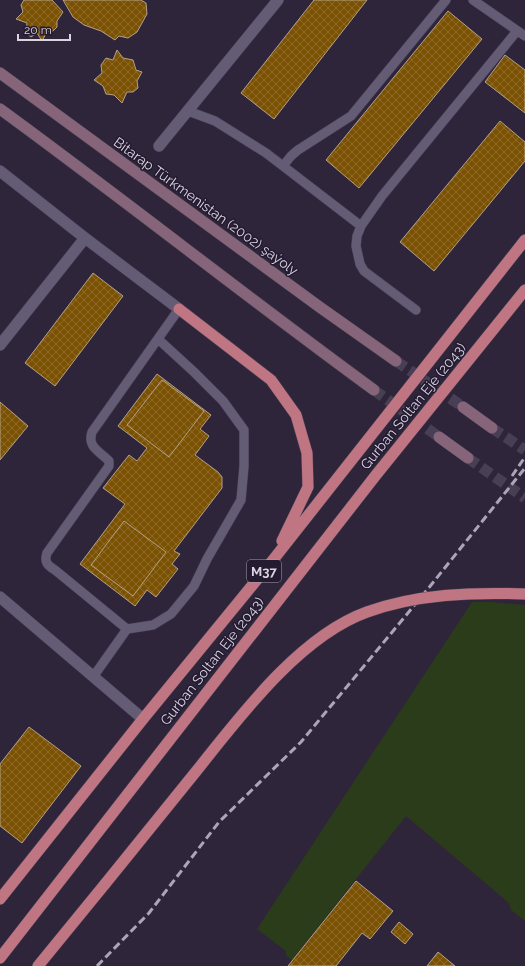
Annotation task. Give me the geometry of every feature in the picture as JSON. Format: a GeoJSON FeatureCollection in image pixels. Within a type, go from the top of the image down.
{"type":"FeatureCollection","features":[{"type":"Feature","properties":{"kind":"highway","name":"Gurban Soltan Eje (2043)"},"geometry":{"type":"LineString","coordinates":[[0,899],[143,719],[273,560],[525,240]]}},
{"type":"Feature","properties":{"kind":"highway","name":"Gurban Soltan Eje (2043)"},"geometry":{"type":"LineString","coordinates":[[0,958],[376,475],[525,290]]}},
{"type":"Feature","properties":{"kind":"highway"},"geometry":{"type":"LineString","coordinates":[[178,309],[271,380],[296,415],[307,453],[308,487],[273,560]]}},
{"type":"Feature","properties":{"kind":"highway"},"geometry":{"type":"LineString","coordinates":[[38,966],[244,712],[292,660],[318,640],[344,622],[366,612],[386,606],[435,596],[468,594],[525,594]]}},
{"type":"Feature","properties":{"kind":"main road","name":"Bitarap Türkmenistan (2002) şaýoly"},"geometry":{"type":"LineString","coordinates":[[0,73],[321,308],[396,361]]}},
{"type":"Feature","properties":{"kind":"main road"},"geometry":{"type":"LineString","coordinates":[[0,109],[299,336],[374,390]]}},
{"type":"Feature","properties":{"kind":"main road"},"geometry":{"type":"LineString","coordinates":[[463,407],[492,428]]}},
{"type":"Feature","properties":{"kind":"main road"},"geometry":{"type":"LineString","coordinates":[[439,437],[468,458]]}},
{"type":"Feature","properties":{"kind":"street"},"geometry":{"type":"LineString","coordinates":[[159,146],[273,2]]}},
{"type":"Feature","properties":{"kind":"street"},"geometry":{"type":"LineString","coordinates":[[0,171],[178,309]]}},
{"type":"Feature","properties":{"kind":"street"},"geometry":{"type":"LineString","coordinates":[[0,345],[85,238]]}},
{"type":"Feature","properties":{"kind":"street"},"geometry":{"type":"LineString","coordinates":[[0,597],[143,719]]}},
{"type":"Feature","properties":{"kind":"lane"},"geometry":{"type":"LineString","coordinates":[[283,166],[298,150],[351,116],[446,0]]}},
{"type":"Feature","properties":{"kind":"lane"},"geometry":{"type":"LineString","coordinates":[[473,0],[525,36]]}},
{"type":"Feature","properties":{"kind":"lane"},"geometry":{"type":"LineString","coordinates":[[416,310],[364,271],[360,264],[356,246],[357,236],[361,226],[382,196],[517,31]]}},
{"type":"Feature","properties":{"kind":"lane"},"geometry":{"type":"LineString","coordinates":[[188,111],[215,121],[266,153],[361,226]]}},
{"type":"Feature","properties":{"kind":"lane"},"geometry":{"type":"LineString","coordinates":[[127,629],[47,565],[45,559],[47,553],[109,466],[109,461],[92,446],[90,440],[92,432],[178,309]]}},
{"type":"Feature","properties":{"kind":"lane"},"geometry":{"type":"LineString","coordinates":[[93,677],[127,629],[153,625],[171,614],[194,586],[207,559],[241,500],[244,466],[244,430],[223,401],[158,339]]}},
{"type":"Feature","properties":{"kind":"green space"},"geometry":{"type":"Polygon","coordinates":[[[472,602],[525,605],[525,921],[511,910],[509,903],[406,816],[292,960],[286,955],[286,951],[257,929],[472,602]]]}},
{"type":"Feature","properties":{"kind":"building"},"geometry":{"type":"Polygon","coordinates":[[[24,0],[52,0],[63,12],[57,21],[57,27],[53,31],[47,32],[42,41],[37,33],[31,37],[26,33],[27,23],[16,19],[23,12],[21,5],[24,0]]]}},
{"type":"Feature","properties":{"kind":"building"},"geometry":{"type":"Polygon","coordinates":[[[63,0],[141,0],[146,3],[147,14],[137,32],[128,38],[119,36],[115,40],[101,31],[84,25],[73,17],[63,0]]]}},
{"type":"Feature","properties":{"kind":"building"},"geometry":{"type":"Polygon","coordinates":[[[314,0],[367,0],[274,119],[241,93],[314,0]]]}},
{"type":"Feature","properties":{"kind":"building"},"geometry":{"type":"Polygon","coordinates":[[[448,11],[482,39],[359,188],[326,160],[448,11]]]}},
{"type":"Feature","properties":{"kind":"building"},"geometry":{"type":"Polygon","coordinates":[[[117,50],[123,58],[133,60],[136,70],[142,72],[137,81],[138,88],[133,92],[127,92],[122,103],[114,95],[106,94],[103,86],[94,80],[102,73],[101,65],[106,58],[113,60],[117,50]]]}},
{"type":"Feature","properties":{"kind":"building"},"geometry":{"type":"Polygon","coordinates":[[[505,55],[525,70],[525,113],[485,82],[505,55]]]}},
{"type":"Feature","properties":{"kind":"building"},"geometry":{"type":"Polygon","coordinates":[[[500,121],[525,142],[525,161],[434,271],[400,242],[500,121]]]}},
{"type":"Feature","properties":{"kind":"building"},"geometry":{"type":"Polygon","coordinates":[[[93,273],[123,296],[55,386],[25,363],[93,273]]]}},
{"type":"Feature","properties":{"kind":"building"},"geometry":{"type":"Polygon","coordinates":[[[157,374],[211,415],[200,429],[209,436],[195,455],[218,472],[222,477],[222,488],[174,551],[180,554],[172,564],[178,569],[156,597],[147,590],[135,606],[80,564],[125,504],[103,488],[129,455],[137,461],[147,448],[118,426],[157,374]]]}},
{"type":"Feature","properties":{"kind":"building"},"geometry":{"type":"Polygon","coordinates":[[[162,380],[204,411],[169,457],[127,425],[162,380]]]}},
{"type":"Feature","properties":{"kind":"building"},"geometry":{"type":"Polygon","coordinates":[[[0,402],[28,426],[0,460],[0,402]]]}},
{"type":"Feature","properties":{"kind":"building"},"geometry":{"type":"Polygon","coordinates":[[[124,521],[166,552],[133,596],[91,565],[124,521]]]}},
{"type":"Feature","properties":{"kind":"building"},"geometry":{"type":"Polygon","coordinates":[[[29,727],[81,766],[22,843],[0,826],[0,764],[29,727]]]}},
{"type":"Feature","properties":{"kind":"building"},"geometry":{"type":"Polygon","coordinates":[[[356,881],[393,911],[370,939],[362,933],[336,966],[288,966],[356,881]]]}},
{"type":"Feature","properties":{"kind":"building"},"geometry":{"type":"Polygon","coordinates":[[[399,922],[413,934],[405,944],[391,932],[399,922]]]}},
{"type":"Feature","properties":{"kind":"building"},"geometry":{"type":"Polygon","coordinates":[[[438,952],[455,966],[427,966],[438,952]]]}},
{"type":"Feature","properties":{"kind":"tunnel"},"geometry":{"type":"LineString","coordinates":[[396,361],[463,407]]}},
{"type":"Feature","properties":{"kind":"tunnel"},"geometry":{"type":"LineString","coordinates":[[374,390],[439,437]]}},
{"type":"Feature","properties":{"kind":"tunnel"},"geometry":{"type":"LineString","coordinates":[[492,428],[525,450]]}},
{"type":"Feature","properties":{"kind":"tunnel"},"geometry":{"type":"LineString","coordinates":[[468,458],[525,498]]}},
{"type":"Feature","properties":{"kind":"railway"},"geometry":{"type":"LineString","coordinates":[[512,476],[525,457]]}},
{"type":"Feature","properties":{"kind":"railway"},"geometry":{"type":"LineString","coordinates":[[97,966],[149,913],[219,822],[301,742],[427,590],[525,468]]}}]}
